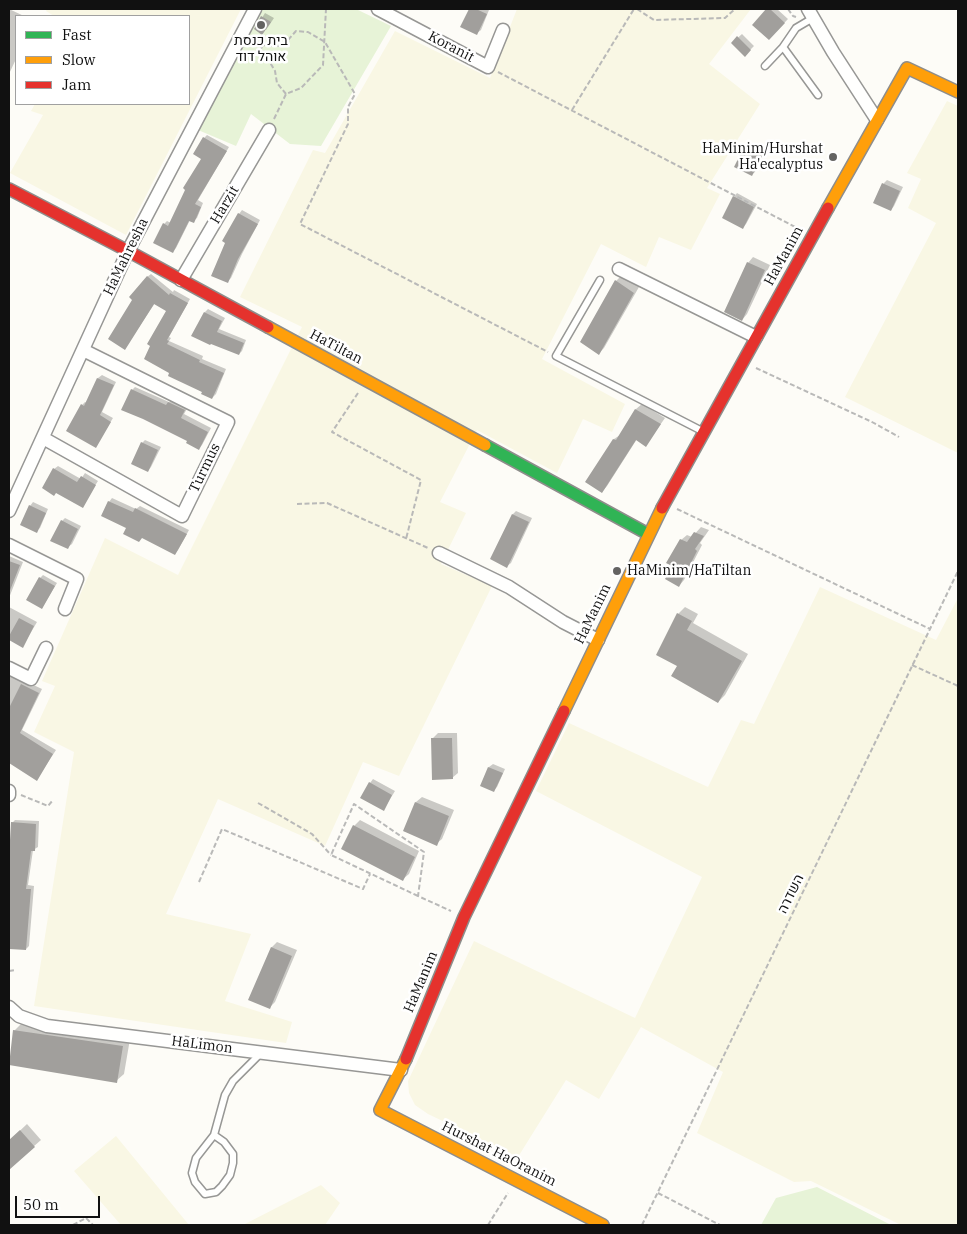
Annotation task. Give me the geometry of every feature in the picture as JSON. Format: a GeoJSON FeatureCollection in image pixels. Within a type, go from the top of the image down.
{"type":"FeatureCollection","features":[{"type":"Feature","properties":{"kind":"street","name":"HaMahresha"},"geometry":{"type":"LineString","coordinates":[[9,511],[128,251],[255,9]]}},
{"type":"Feature","properties":{"kind":"street","name":"Koranit"},"geometry":{"type":"LineString","coordinates":[[378,9],[488,67],[503,30]]}},
{"type":"Feature","properties":{"kind":"street"},"geometry":{"type":"LineString","coordinates":[[810,13],[877,120]]}},
{"type":"Feature","properties":{"kind":"street","name":"HaManim"},"geometry":{"type":"LineString","coordinates":[[380,1110],[401,1070],[464,917],[648,534],[877,120],[907,68],[958,92]]}},
{"type":"Feature","properties":{"kind":"street","name":"Harzit"},"geometry":{"type":"LineString","coordinates":[[181,280],[269,130]]}},
{"type":"Feature","properties":{"kind":"street","name":"HaTiltan"},"geometry":{"type":"LineString","coordinates":[[9,189],[128,251],[648,534]]}},
{"type":"Feature","properties":{"kind":"street"},"geometry":{"type":"LineString","coordinates":[[619,269],[756,337]]}},
{"type":"Feature","properties":{"kind":"street","name":"Turmus"},"geometry":{"type":"LineString","coordinates":[[43,438],[182,516],[228,422],[83,350]]}},
{"type":"Feature","properties":{"kind":"street"},"geometry":{"type":"LineString","coordinates":[[9,545],[77,579],[64,609]]}},
{"type":"Feature","properties":{"kind":"street"},"geometry":{"type":"LineString","coordinates":[[439,553],[509,587],[563,622],[598,640]]}},
{"type":"Feature","properties":{"kind":"street"},"geometry":{"type":"LineString","coordinates":[[9,668],[31,679],[46,648]]}},
{"type":"Feature","properties":{"kind":"street","name":"HaLimon"},"geometry":{"type":"LineString","coordinates":[[9,1007],[19,1016],[47,1026],[401,1070]]}},
{"type":"Feature","properties":{"kind":"street","name":"Hurshat HaOranim"},"geometry":{"type":"LineString","coordinates":[[380,1110],[603,1225]]}},
{"type":"Feature","properties":{"kind":"lane"},"geometry":{"type":"LineString","coordinates":[[765,66],[810,13]]}},
{"type":"Feature","properties":{"kind":"lane"},"geometry":{"type":"LineString","coordinates":[[783,47],[818,95]]}},
{"type":"Feature","properties":{"kind":"lane"},"geometry":{"type":"LineString","coordinates":[[600,280],[556,356],[703,432]]}},
{"type":"Feature","properties":{"kind":"lane"},"geometry":{"type":"LineString","coordinates":[[214,1135],[224,1142],[233,1154],[233,1163],[230,1175],[222,1186],[216,1192],[205,1194],[195,1182],[192,1172],[196,1158],[214,1135],[225,1095],[233,1081],[262,1052]]}},
{"type":"Feature","properties":{"kind":"path"},"geometry":{"type":"LineString","coordinates":[[269,130],[286,94],[302,88],[323,65],[326,42],[326,9]]}},
{"type":"Feature","properties":{"kind":"path"},"geometry":{"type":"LineString","coordinates":[[572,110],[635,9],[654,20],[724,18],[735,9]]}},
{"type":"Feature","properties":{"kind":"path"},"geometry":{"type":"LineString","coordinates":[[244,30],[260,45],[275,71],[277,83],[286,94]]}},
{"type":"Feature","properties":{"kind":"path"},"geometry":{"type":"LineString","coordinates":[[260,45],[279,46],[296,31],[308,32],[326,42],[356,94],[348,108],[348,124],[300,224],[556,356]]}},
{"type":"Feature","properties":{"kind":"path"},"geometry":{"type":"LineString","coordinates":[[488,67],[813,236]]}},
{"type":"Feature","properties":{"kind":"path"},"geometry":{"type":"LineString","coordinates":[[742,362],[872,422],[899,437]]}},
{"type":"Feature","properties":{"kind":"path"},"geometry":{"type":"LineString","coordinates":[[366,380],[332,432],[421,480],[406,538]]}},
{"type":"Feature","properties":{"kind":"path"},"geometry":{"type":"LineString","coordinates":[[664,503],[930,629]]}},
{"type":"Feature","properties":{"kind":"path"},"geometry":{"type":"LineString","coordinates":[[297,504],[327,504],[439,553]]}},
{"type":"Feature","properties":{"kind":"path","name":"השדרה"},"geometry":{"type":"LineString","coordinates":[[642,1225],[958,570]]}},
{"type":"Feature","properties":{"kind":"path"},"geometry":{"type":"LineString","coordinates":[[912,665],[958,686]]}},
{"type":"Feature","properties":{"kind":"path"},"geometry":{"type":"LineString","coordinates":[[9,791],[48,806],[53,800]]}},
{"type":"Feature","properties":{"kind":"path"},"geometry":{"type":"LineString","coordinates":[[258,804],[312,834],[331,855],[464,917]]}},
{"type":"Feature","properties":{"kind":"path"},"geometry":{"type":"LineString","coordinates":[[331,855],[354,804],[424,852],[418,896]]}},
{"type":"Feature","properties":{"kind":"path"},"geometry":{"type":"LineString","coordinates":[[198,882],[222,830],[363,889],[370,874]]}},
{"type":"Feature","properties":{"kind":"path"},"geometry":{"type":"LineString","coordinates":[[9,971],[15,970]]}},
{"type":"Feature","properties":{"kind":"path"},"geometry":{"type":"LineString","coordinates":[[488,1225],[515,1180]]}},
{"type":"Feature","properties":{"kind":"path"},"geometry":{"type":"LineString","coordinates":[[658,1192],[720,1225]]}},
{"type":"Feature","properties":{"kind":"path"},"geometry":{"type":"LineString","coordinates":[[73,1225],[86,1218],[93,1225]]}},
{"type":"Feature","properties":{"kind":"shaded area"},"geometry":{"type":"Polygon","coordinates":[[[47,9],[241,9],[126,235],[10,173],[43,115],[31,111],[34,105],[190,105],[190,15],[52,15],[46,11],[47,9]]]}},
{"type":"Feature","properties":{"kind":"shaded area"},"geometry":{"type":"Polygon","coordinates":[[[517,9],[751,9],[709,64],[760,104],[707,188],[720,194],[691,250],[659,237],[646,267],[601,244],[542,359],[625,404],[612,432],[583,419],[557,473],[477,430],[440,502],[466,513],[441,564],[492,586],[399,776],[363,762],[325,846],[218,799],[166,914],[251,934],[225,1001],[292,1022],[286,1043],[34,1006],[74,752],[34,732],[55,686],[42,681],[105,538],[178,575],[302,327],[240,297],[313,150],[325,153],[395,31],[490,78],[517,9]]]}},
{"type":"Feature","properties":{"kind":"shaded area"},"geometry":{"type":"Polygon","coordinates":[[[947,101],[958,106],[958,453],[845,397],[936,223],[908,208],[921,179],[907,173],[947,101]]]}},
{"type":"Feature","properties":{"kind":"shaded area"},"geometry":{"type":"Polygon","coordinates":[[[820,587],[936,640],[958,598],[958,1225],[901,1225],[811,1181],[794,1182],[697,1133],[723,1072],[641,1027],[599,1099],[566,1080],[518,1157],[428,1114],[415,1105],[409,1093],[408,1081],[474,941],[635,1018],[702,877],[536,791],[569,723],[708,787],[741,720],[754,724],[820,587]]]}},
{"type":"Feature","properties":{"kind":"shaded area"},"geometry":{"type":"Polygon","coordinates":[[[116,1136],[189,1225],[121,1225],[74,1171],[116,1136]]]}},
{"type":"Feature","properties":{"kind":"shaded area"},"geometry":{"type":"Polygon","coordinates":[[[321,1185],[340,1203],[325,1225],[243,1225],[321,1185]]]}},
{"type":"Feature","properties":{"kind":"green space"},"geometry":{"type":"Polygon","coordinates":[[[261,9],[356,9],[391,26],[321,146],[290,144],[251,114],[236,146],[198,130],[261,9]]]}},
{"type":"Feature","properties":{"kind":"green space"},"geometry":{"type":"Polygon","coordinates":[[[817,1187],[891,1225],[761,1225],[776,1198],[817,1187]]]}},
{"type":"Feature","properties":{"kind":"building"},"geometry":{"type":"Polygon","coordinates":[[[469,9],[476,9],[487,14],[477,35],[460,27],[469,9]]]}},
{"type":"Feature","properties":{"kind":"building"},"geometry":{"type":"Polygon","coordinates":[[[766,9],[770,9],[785,23],[769,40],[752,25],[766,9]]]}},
{"type":"Feature","properties":{"kind":"building","name":"בית כנסת אוהל דוד"},"geometry":{"type":"Polygon","coordinates":[[[261,16],[271,22],[262,35],[254,29],[261,16]]]}},
{"type":"Feature","properties":{"kind":"building"},"geometry":{"type":"Polygon","coordinates":[[[737,36],[751,50],[745,57],[731,43],[737,36]]]}},
{"type":"Feature","properties":{"kind":"building"},"geometry":{"type":"Polygon","coordinates":[[[203,137],[227,151],[195,204],[201,207],[194,223],[189,221],[173,253],[153,243],[163,223],[168,226],[185,190],[183,188],[201,159],[193,154],[203,137]]]}},
{"type":"Feature","properties":{"kind":"building"},"geometry":{"type":"Polygon","coordinates":[[[745,145],[763,154],[752,176],[734,167],[745,145]]]}},
{"type":"Feature","properties":{"kind":"building"},"geometry":{"type":"Polygon","coordinates":[[[882,183],[900,191],[891,211],[873,203],[882,183]]]}},
{"type":"Feature","properties":{"kind":"building"},"geometry":{"type":"Polygon","coordinates":[[[733,196],[754,207],[743,229],[722,218],[733,196]]]}},
{"type":"Feature","properties":{"kind":"building"},"geometry":{"type":"Polygon","coordinates":[[[238,213],[258,224],[238,259],[228,283],[211,276],[225,243],[222,241],[238,213]]]}},
{"type":"Feature","properties":{"kind":"building"},"geometry":{"type":"Polygon","coordinates":[[[747,262],[765,270],[742,321],[724,312],[747,262]]]}},
{"type":"Feature","properties":{"kind":"building"},"geometry":{"type":"Polygon","coordinates":[[[147,276],[169,295],[170,293],[188,303],[167,340],[169,341],[167,344],[200,360],[199,362],[224,373],[212,399],[201,394],[202,392],[168,376],[169,373],[144,359],[150,346],[147,344],[166,311],[154,304],[125,350],[108,339],[132,300],[129,297],[147,276]]]}},
{"type":"Feature","properties":{"kind":"building"},"geometry":{"type":"Polygon","coordinates":[[[615,280],[634,293],[599,355],[580,342],[615,280]]]}},
{"type":"Feature","properties":{"kind":"building"},"geometry":{"type":"Polygon","coordinates":[[[204,312],[222,321],[217,332],[244,343],[239,355],[191,336],[204,312]]]}},
{"type":"Feature","properties":{"kind":"building"},"geometry":{"type":"Polygon","coordinates":[[[97,378],[114,385],[100,415],[111,422],[96,448],[66,431],[81,404],[84,406],[97,378]]]}},
{"type":"Feature","properties":{"kind":"building"},"geometry":{"type":"Polygon","coordinates":[[[131,389],[166,405],[168,402],[185,410],[181,418],[208,432],[199,450],[186,443],[187,441],[121,410],[131,389]]]}},
{"type":"Feature","properties":{"kind":"building"},"geometry":{"type":"Polygon","coordinates":[[[635,409],[661,424],[646,447],[636,440],[602,493],[585,482],[613,439],[616,440],[635,409]]]}},
{"type":"Feature","properties":{"kind":"building"},"geometry":{"type":"Polygon","coordinates":[[[141,442],[158,450],[148,472],[131,464],[141,442]]]}},
{"type":"Feature","properties":{"kind":"building"},"geometry":{"type":"Polygon","coordinates":[[[53,468],[77,482],[81,476],[96,485],[83,508],[56,493],[54,496],[42,488],[53,468]]]}},
{"type":"Feature","properties":{"kind":"building"},"geometry":{"type":"Polygon","coordinates":[[[108,501],[133,512],[135,508],[187,534],[175,555],[142,538],[139,542],[123,534],[126,528],[101,516],[108,501]]]}},
{"type":"Feature","properties":{"kind":"building"},"geometry":{"type":"Polygon","coordinates":[[[29,505],[46,513],[37,533],[20,525],[29,505]]]}},
{"type":"Feature","properties":{"kind":"building"},"geometry":{"type":"Polygon","coordinates":[[[512,514],[529,522],[507,568],[490,559],[512,514]]]}},
{"type":"Feature","properties":{"kind":"building"},"geometry":{"type":"Polygon","coordinates":[[[61,520],[78,529],[68,549],[50,541],[61,520]]]}},
{"type":"Feature","properties":{"kind":"building"},"geometry":{"type":"Polygon","coordinates":[[[694,532],[704,536],[695,549],[697,551],[679,587],[665,579],[672,566],[666,563],[680,539],[687,542],[694,532]]]}},
{"type":"Feature","properties":{"kind":"building"},"geometry":{"type":"Polygon","coordinates":[[[9,561],[20,565],[9,593],[9,561]]]}},
{"type":"Feature","properties":{"kind":"building"},"geometry":{"type":"Polygon","coordinates":[[[39,577],[55,586],[42,609],[26,600],[39,577]]]}},
{"type":"Feature","properties":{"kind":"building"},"geometry":{"type":"Polygon","coordinates":[[[677,613],[692,621],[687,630],[742,661],[718,703],[671,676],[677,666],[656,655],[677,613]]]}},
{"type":"Feature","properties":{"kind":"building"},"geometry":{"type":"Polygon","coordinates":[[[19,618],[34,626],[23,648],[9,640],[9,636],[19,618]]]}},
{"type":"Feature","properties":{"kind":"building"},"geometry":{"type":"Polygon","coordinates":[[[21,684],[39,693],[20,733],[53,754],[37,781],[9,763],[9,708],[21,684]]]}},
{"type":"Feature","properties":{"kind":"building"},"geometry":{"type":"Polygon","coordinates":[[[431,738],[452,738],[453,779],[432,780],[431,738]]]}},
{"type":"Feature","properties":{"kind":"building"},"geometry":{"type":"Polygon","coordinates":[[[488,767],[503,773],[494,792],[480,786],[488,767]]]}},
{"type":"Feature","properties":{"kind":"building"},"geometry":{"type":"Polygon","coordinates":[[[369,782],[392,795],[384,811],[360,798],[369,782]]]}},
{"type":"Feature","properties":{"kind":"building"},"geometry":{"type":"Polygon","coordinates":[[[415,802],[449,816],[437,846],[403,831],[415,802]]]}},
{"type":"Feature","properties":{"kind":"building"},"geometry":{"type":"Polygon","coordinates":[[[11,822],[36,824],[35,851],[31,851],[26,889],[31,889],[26,950],[9,949],[11,822]]]}},
{"type":"Feature","properties":{"kind":"building"},"geometry":{"type":"Polygon","coordinates":[[[353,825],[415,857],[403,881],[341,849],[353,825]]]}},
{"type":"Feature","properties":{"kind":"building"},"geometry":{"type":"Polygon","coordinates":[[[271,947],[292,956],[270,1009],[248,1000],[271,947]]]}},
{"type":"Feature","properties":{"kind":"building"},"geometry":{"type":"Polygon","coordinates":[[[13,1030],[123,1046],[117,1083],[9,1065],[13,1030]]]}},
{"type":"Feature","properties":{"kind":"building"},"geometry":{"type":"Polygon","coordinates":[[[20,1130],[35,1147],[9,1170],[9,1140],[20,1130]]]}},
{"type":"Feature","properties":{"kind":"traffic: fast"},"geometry":{"type":"LineString","coordinates":[[485,445],[648,534]]}},
{"type":"Feature","properties":{"kind":"traffic: slow"},"geometry":{"type":"LineString","coordinates":[[828,208],[907,68],[958,92]]}},
{"type":"Feature","properties":{"kind":"traffic: slow"},"geometry":{"type":"LineString","coordinates":[[268,327],[485,445]]}},
{"type":"Feature","properties":{"kind":"traffic: slow"},"geometry":{"type":"LineString","coordinates":[[564,711],[662,508]]}},
{"type":"Feature","properties":{"kind":"traffic: slow"},"geometry":{"type":"LineString","coordinates":[[406,1059],[380,1110],[603,1225]]}},
{"type":"Feature","properties":{"kind":"traffic: jam"},"geometry":{"type":"LineString","coordinates":[[9,189],[268,327]]}},
{"type":"Feature","properties":{"kind":"traffic: jam"},"geometry":{"type":"LineString","coordinates":[[662,508],[828,208]]}},
{"type":"Feature","properties":{"kind":"traffic: jam"},"geometry":{"type":"LineString","coordinates":[[406,1059],[464,917],[564,711]]}},
{"type":"Feature","properties":{"kind":"place","name":"בית כנסת אוהל דוד"},"geometry":{"type":"Point","coordinates":[261,25]}},
{"type":"Feature","properties":{"kind":"place","name":"HaMinim/Hurshat Ha'ecalyptus"},"geometry":{"type":"Point","coordinates":[833,157]}},
{"type":"Feature","properties":{"kind":"place","name":"HaMinim/HaTiltan"},"geometry":{"type":"Point","coordinates":[617,571]}}]}
